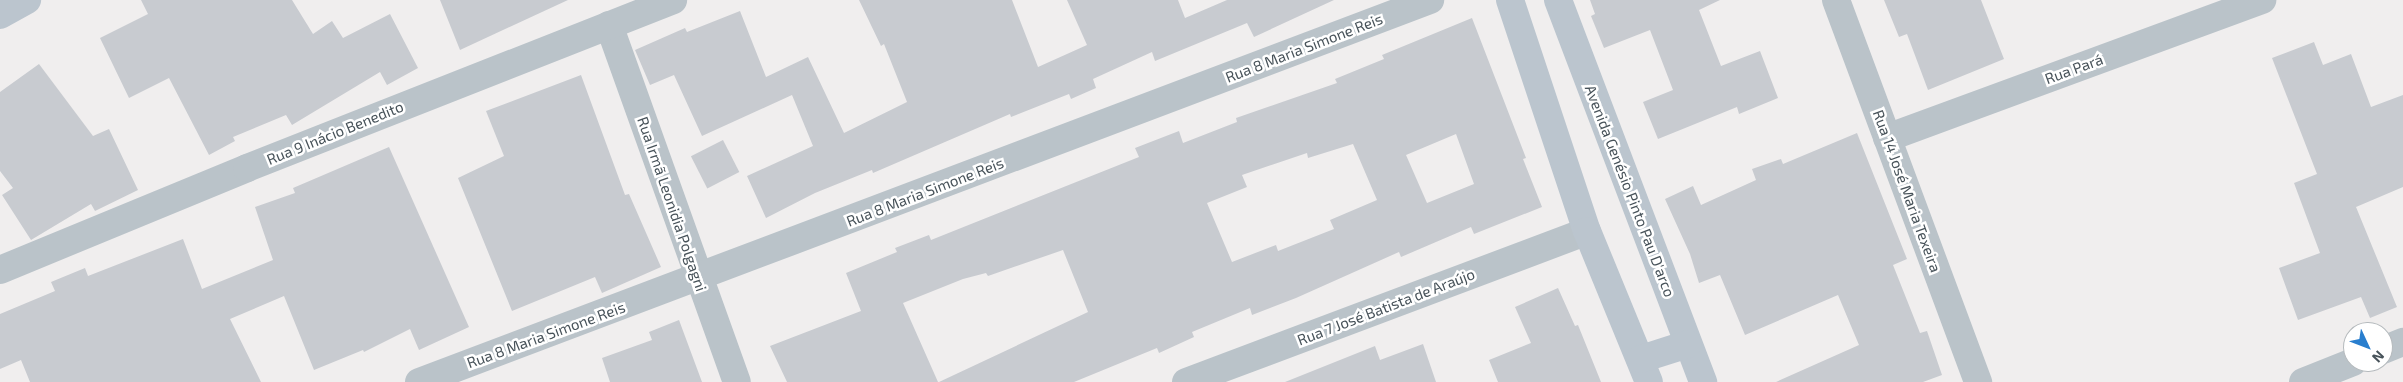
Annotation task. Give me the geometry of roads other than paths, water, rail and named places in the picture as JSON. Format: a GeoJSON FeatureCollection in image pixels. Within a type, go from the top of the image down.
{"type":"FeatureCollection","features":[{"type":"Feature","properties":{"kind":"street"},"geometry":{"type":"LineString","coordinates":[[0,15],[27,0]]}},
{"type":"Feature","properties":{"kind":"street","name":"Rua 9 Inácio Benedito"},"geometry":{"type":"LineString","coordinates":[[0,270],[256,164],[673,0]]}},
{"type":"Feature","properties":{"kind":"street","name":"Rua 8 Maria Simone Reis"},"geometry":{"type":"LineString","coordinates":[[420,382],[1430,0]]}},
{"type":"Feature","properties":{"kind":"street"},"geometry":{"type":"LineString","coordinates":[[1510,0],[1587,231],[1645,371],[1688,344]]}},
{"type":"Feature","properties":{"kind":"street","name":"Avenida Genésio Pinto Pau D'arco"},"geometry":{"type":"LineString","coordinates":[[1558,0],[1703,382]]}},
{"type":"Feature","properties":{"kind":"street","name":"Rua 14 José Maria Texeira"},"geometry":{"type":"LineString","coordinates":[[1836,0],[1978,382]]}},
{"type":"Feature","properties":{"kind":"street","name":"Rua Pará"},"geometry":{"type":"LineString","coordinates":[[1887,138],[2262,0]]}},
{"type":"Feature","properties":{"kind":"street","name":"Rua Irmã Leonidia Polgagni"},"geometry":{"type":"LineString","coordinates":[[609,25],[698,278],[737,382]]}},
{"type":"Feature","properties":{"kind":"street","name":"Rua 7 José Batista de Araújo"},"geometry":{"type":"LineString","coordinates":[[1186,382],[1587,231]]}},
{"type":"Feature","properties":{"kind":"street"},"geometry":{"type":"LineString","coordinates":[[2303,382],[2343,366]]}}]}
